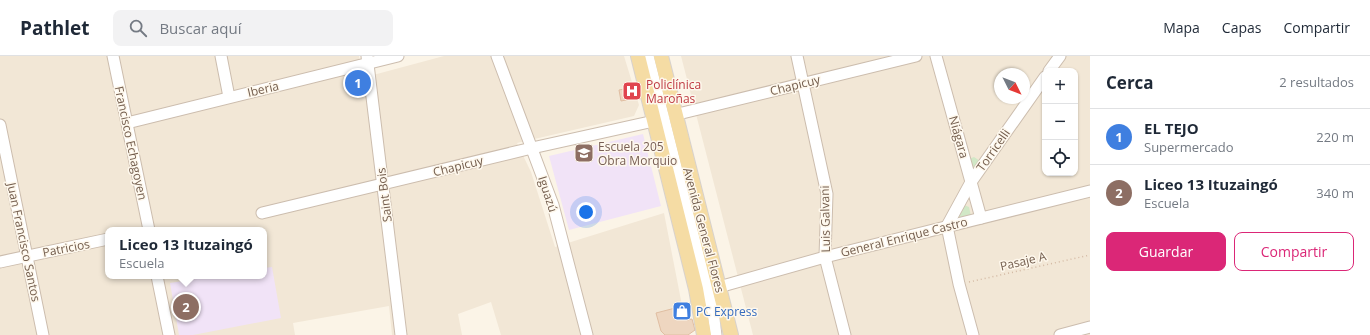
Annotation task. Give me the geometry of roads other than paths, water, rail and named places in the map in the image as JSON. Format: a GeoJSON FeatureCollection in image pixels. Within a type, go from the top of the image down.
{"type":"FeatureCollection","features":[{"type":"Feature","properties":{"kind":"main road","name":"Avenida General Flores"},"geometry":{"type":"LineString","coordinates":[[638,56],[690,267],[713,335]]}},
{"type":"Feature","properties":{"kind":"main road","name":"Avenida General Flores"},"geometry":{"type":"LineString","coordinates":[[661,56],[674,115],[730,330]]}},
{"type":"Feature","properties":{"kind":"street","name":"Francisco Echagoyen"},"geometry":{"type":"LineString","coordinates":[[113,56],[148,227]]}},
{"type":"Feature","properties":{"kind":"street"},"geometry":{"type":"LineString","coordinates":[[221,56],[230,97]]}},
{"type":"Feature","properties":{"kind":"street","name":"Iberia"},"geometry":{"type":"LineString","coordinates":[[127,123],[368,60],[398,56]]}},
{"type":"Feature","properties":{"kind":"street","name":"Iguazú"},"geometry":{"type":"LineString","coordinates":[[497,56],[552,205],[587,335]]}},
{"type":"Feature","properties":{"kind":"street","name":"Avenida General Flores"},"geometry":{"type":"LineString","coordinates":[[648,56],[712,312],[713,335]]}},
{"type":"Feature","properties":{"kind":"street","name":"Luis Galvani"},"geometry":{"type":"LineString","coordinates":[[797,56],[827,194],[825,257],[845,335]]}},
{"type":"Feature","properties":{"kind":"street","name":"Chapicuy"},"geometry":{"type":"LineString","coordinates":[[674,115],[916,56]]}},
{"type":"Feature","properties":{"kind":"street","name":"Niágara"},"geometry":{"type":"LineString","coordinates":[[936,56],[981,218]]}},
{"type":"Feature","properties":{"kind":"street"},"geometry":{"type":"LineString","coordinates":[[1051,68],[1060,56]]}},
{"type":"Feature","properties":{"kind":"street","name":"Saint Bois"},"geometry":{"type":"LineString","coordinates":[[368,60],[401,335]]}},
{"type":"Feature","properties":{"kind":"street","name":"Torricelli"},"geometry":{"type":"LineString","coordinates":[[947,226],[971,182],[1042,81]]}},
{"type":"Feature","properties":{"kind":"street","name":"Chapicuy"},"geometry":{"type":"LineString","coordinates":[[262,213],[532,148],[654,122]]}},
{"type":"Feature","properties":{"kind":"street","name":"Juan Francisco Santos"},"geometry":{"type":"LineString","coordinates":[[1,131],[43,335]]}},
{"type":"Feature","properties":{"kind":"street","name":"General Enrique Castro"},"geometry":{"type":"LineString","coordinates":[[719,287],[825,257],[1090,191]]}},
{"type":"Feature","properties":{"kind":"street"},"geometry":{"type":"LineString","coordinates":[[947,226],[959,284],[973,335]]}},
{"type":"Feature","properties":{"kind":"street","name":"Patricios"},"geometry":{"type":"LineString","coordinates":[[0,262],[105,240]]}},
{"type":"Feature","properties":{"kind":"street"},"geometry":{"type":"LineString","coordinates":[[158,279],[169,335]]}},
{"type":"Feature","properties":{"kind":"street"},"geometry":{"type":"LineString","coordinates":[[1060,335],[1090,327]]}},
{"type":"Feature","properties":{"kind":"street"},"geometry":{"type":"LineString","coordinates":[[713,335],[730,330]]}},
{"type":"Feature","properties":{"kind":"place","name":"EL TEJO"},"geometry":{"type":"Point","coordinates":[358,83]}},
{"type":"Feature","properties":{"kind":"place","name":"Policlínica Maroñas"},"geometry":{"type":"Point","coordinates":[632,91]}},
{"type":"Feature","properties":{"kind":"place","name":"Escuela 205 Obra Morquio"},"geometry":{"type":"Point","coordinates":[584,153]}},
{"type":"Feature","properties":{"kind":"place","name":"Liceo 13 Ituzaingó"},"geometry":{"type":"Point","coordinates":[186,307]}},
{"type":"Feature","properties":{"kind":"place","name":"PC Express"},"geometry":{"type":"Point","coordinates":[682,311]}}]}
